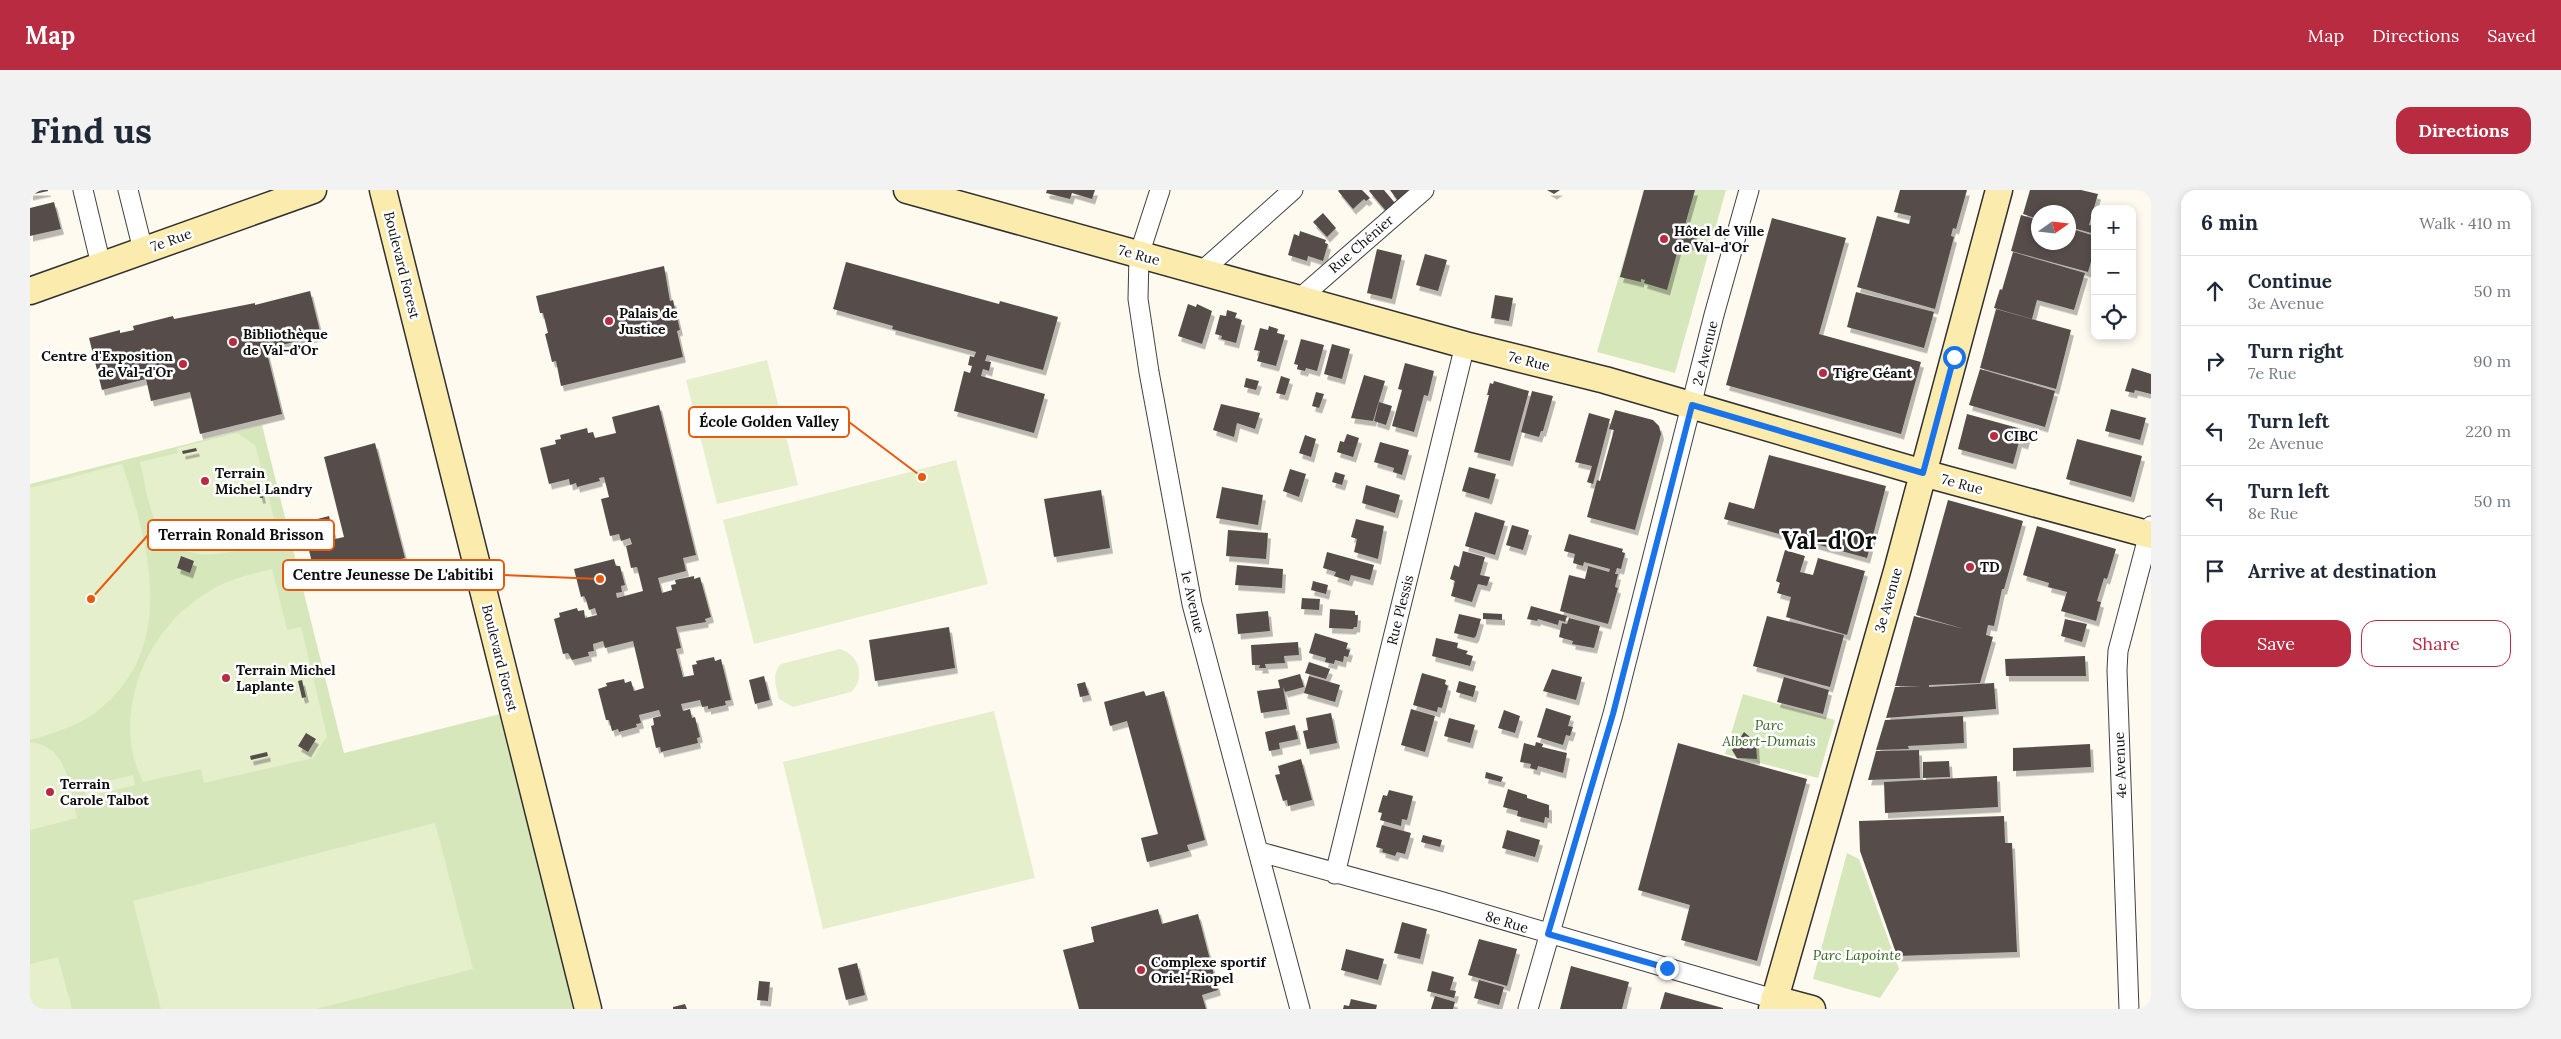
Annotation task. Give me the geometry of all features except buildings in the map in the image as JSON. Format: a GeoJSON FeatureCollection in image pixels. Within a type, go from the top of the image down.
{"type":"FeatureCollection","features":[{"type":"Feature","properties":{"kind":"street"},"geometry":{"type":"LineString","coordinates":[[83,190],[101,265]]}},
{"type":"Feature","properties":{"kind":"street"},"geometry":{"type":"LineString","coordinates":[[128,190],[143,250]]}},
{"type":"Feature","properties":{"kind":"street","name":"7e Rue"},"geometry":{"type":"LineString","coordinates":[[30,291],[313,190]]}},
{"type":"Feature","properties":{"kind":"street","name":"Boulevard Forest"},"geometry":{"type":"LineString","coordinates":[[383,190],[588,1009]]}},
{"type":"Feature","properties":{"kind":"street","name":"7e Rue"},"geometry":{"type":"LineString","coordinates":[[908,190],[1465,345],[1692,405],[1923,473],[2150,532]]}},
{"type":"Feature","properties":{"kind":"street","name":"1e Avenue"},"geometry":{"type":"LineString","coordinates":[[1160,190],[1140,255],[1140,321],[1192,604],[1260,852],[1300,1009]]}},
{"type":"Feature","properties":{"kind":"street"},"geometry":{"type":"LineString","coordinates":[[1201,272],[1293,190]]}},
{"type":"Feature","properties":{"kind":"street","name":"Rue Chénier"},"geometry":{"type":"LineString","coordinates":[[1299,299],[1424,190]]}},
{"type":"Feature","properties":{"kind":"street","name":"2e Avenue"},"geometry":{"type":"LineString","coordinates":[[1528,1009],[1548,934],[1613,714],[1749,190]]}},
{"type":"Feature","properties":{"kind":"street","name":"3e Avenue"},"geometry":{"type":"LineString","coordinates":[[1773,1004],[1897,571],[1999,190]]}},
{"type":"Feature","properties":{"kind":"street","name":"Rue Plessis"},"geometry":{"type":"LineString","coordinates":[[1335,874],[1465,345]]}},
{"type":"Feature","properties":{"kind":"street","name":"4e Avenue"},"geometry":{"type":"LineString","coordinates":[[2129,1009],[2117,670],[2118,651],[2150,532]]}},
{"type":"Feature","properties":{"kind":"street","name":"8e Rue"},"geometry":{"type":"LineString","coordinates":[[1260,852],[1439,901],[1773,1004],[1812,1009]]}},
{"type":"Feature","properties":{"kind":"green space"},"geometry":{"type":"Polygon","coordinates":[[[1644,190],[1726,190],[1675,373],[1597,352],[1644,190]]]}},
{"type":"Feature","properties":{"kind":"green space"},"geometry":{"type":"Polygon","coordinates":[[[767,360],[798,485],[717,504],[686,380],[767,360]]]}},
{"type":"Feature","properties":{"kind":"green space"},"geometry":{"type":"Polygon","coordinates":[[[262,425],[344,753],[504,713],[573,1009],[30,1009],[30,484],[262,425]]]}},
{"type":"Feature","properties":{"kind":"green space","name":"Terrain Michel Landry"},"geometry":{"type":"Polygon","coordinates":[[[237,433],[255,445],[275,522],[269,524],[273,541],[225,553],[192,553],[178,548],[166,538],[156,522],[148,500],[140,462],[178,453],[177,448],[237,433]]]}},
{"type":"Feature","properties":{"kind":"green space"},"geometry":{"type":"Polygon","coordinates":[[[956,460],[988,584],[754,644],[723,520],[956,460]]]}},
{"type":"Feature","properties":{"kind":"green space"},"geometry":{"type":"Polygon","coordinates":[[[122,464],[141,529],[148,562],[150,596],[148,628],[139,658],[122,687],[96,712],[73,725],[30,740],[30,488],[122,464]]]}},
{"type":"Feature","properties":{"kind":"green space","name":"Terrain Michel Laplante"},"geometry":{"type":"Polygon","coordinates":[[[272,569],[287,630],[301,627],[327,736],[313,758],[204,783],[201,769],[143,782],[132,750],[130,726],[139,678],[148,656],[176,617],[194,601],[229,582],[272,569]]]}},
{"type":"Feature","properties":{"kind":"green space"},"geometry":{"type":"Polygon","coordinates":[[[840,649],[852,656],[858,667],[858,680],[851,692],[793,707],[779,699],[775,676],[781,664],[840,649]]]}},
{"type":"Feature","properties":{"kind":"green space","name":"Parc Albert-Dumais"},"geometry":{"type":"Polygon","coordinates":[[[1743,694],[1835,720],[1818,778],[1725,754],[1743,694]]]}},
{"type":"Feature","properties":{"kind":"green space"},"geometry":{"type":"Polygon","coordinates":[[[994,711],[1035,878],[823,929],[783,762],[994,711]]]}},
{"type":"Feature","properties":{"kind":"green space","name":"Terrain Carole Talbot"},"geometry":{"type":"Polygon","coordinates":[[[30,742],[43,745],[60,760],[69,782],[77,818],[30,830],[30,742]]]}},
{"type":"Feature","properties":{"kind":"green space"},"geometry":{"type":"Polygon","coordinates":[[[133,775],[135,785],[86,797],[84,787],[133,775]]]}},
{"type":"Feature","properties":{"kind":"green space"},"geometry":{"type":"Polygon","coordinates":[[[435,823],[473,969],[316,1009],[161,1009],[133,901],[435,823]]]}},
{"type":"Feature","properties":{"kind":"green space","name":"Parc Lapointe"},"geometry":{"type":"Polygon","coordinates":[[[1847,853],[1859,859],[1899,969],[1880,998],[1813,979],[1847,853]]]}},
{"type":"Feature","properties":{"kind":"green space"},"geometry":{"type":"Polygon","coordinates":[[[58,957],[72,1009],[30,1009],[30,964],[58,957]]]}},
{"type":"Feature","properties":{"kind":"place","name":"Hôtel de Ville de Val-d'Or"},"geometry":{"type":"Point","coordinates":[1664,239]}},
{"type":"Feature","properties":{"kind":"place","name":"Palais de Justice"},"geometry":{"type":"Point","coordinates":[609,321]}},
{"type":"Feature","properties":{"kind":"place","name":"Bibliothèque de Val-d’Or"},"geometry":{"type":"Point","coordinates":[233,342]}},
{"type":"Feature","properties":{"kind":"place","name":"Centre d'Exposition de Val-d'Or"},"geometry":{"type":"Point","coordinates":[183,364]}},
{"type":"Feature","properties":{"kind":"place","name":"Tigre Géant"},"geometry":{"type":"Point","coordinates":[1823,373]}},
{"type":"Feature","properties":{"kind":"place","name":"CIBC"},"geometry":{"type":"Point","coordinates":[1994,436]}},
{"type":"Feature","properties":{"kind":"place","name":"École Golden Valley"},"geometry":{"type":"Point","coordinates":[922,477]}},
{"type":"Feature","properties":{"kind":"place","name":"Terrain Michel Landry"},"geometry":{"type":"Point","coordinates":[205,481]}},
{"type":"Feature","properties":{"kind":"place","name":"TD"},"geometry":{"type":"Point","coordinates":[1970,567]}},
{"type":"Feature","properties":{"kind":"place","name":"Centre Jeunesse De L'abitibi"},"geometry":{"type":"Point","coordinates":[600,579]}},
{"type":"Feature","properties":{"kind":"place","name":"Terrain Ronald Brisson"},"geometry":{"type":"Point","coordinates":[91,599]}},
{"type":"Feature","properties":{"kind":"place","name":"Terrain Michel Laplante"},"geometry":{"type":"Point","coordinates":[226,678]}},
{"type":"Feature","properties":{"kind":"place","name":"Terrain Carole Talbot"},"geometry":{"type":"Point","coordinates":[50,792]}},
{"type":"Feature","properties":{"kind":"place","name":"Complexe sportif Oriel-Riopel"},"geometry":{"type":"Point","coordinates":[1141,970]}},
{"type":"Feature","properties":{"kind":"district","name":"Val-d'Or"},"geometry":{"type":"Point","coordinates":[1829,540]}},
{"type":"Feature","properties":{"kind":"route"},"geometry":{"type":"LineString","coordinates":[[1667,968],[1548,934],[1613,714],[1692,405],[1923,473],[1954,357]]}}]}
